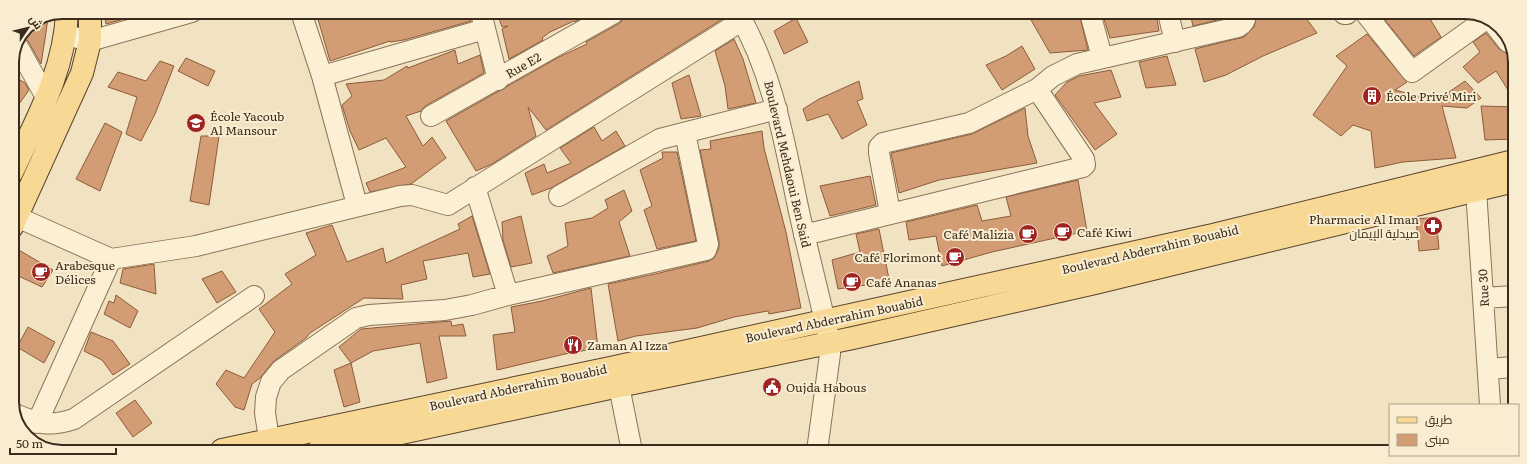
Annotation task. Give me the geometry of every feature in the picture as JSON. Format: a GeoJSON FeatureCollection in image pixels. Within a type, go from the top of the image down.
{"type":"FeatureCollection","features":[{"type":"Feature","properties":{"kind":"main road"},"geometry":{"type":"LineString","coordinates":[[19,157],[59,65],[66,35],[67,19]]}},
{"type":"Feature","properties":{"kind":"main road"},"geometry":{"type":"LineString","coordinates":[[19,213],[82,73],[90,41],[90,19]]}},
{"type":"Feature","properties":{"kind":"main road","name":"Boulevard Abderrahim Bouabid"},"geometry":{"type":"LineString","coordinates":[[275,445],[617,376],[830,343],[1088,285],[1476,180],[1508,164]]}},
{"type":"Feature","properties":{"kind":"main road","name":"Boulevard Abderrahim Bouabid"},"geometry":{"type":"LineString","coordinates":[[342,445],[617,376],[825,321],[1213,235],[1476,180],[1508,181]]}},
{"type":"Feature","properties":{"kind":"street"},"geometry":{"type":"LineString","coordinates":[[66,35],[90,41],[167,19]]}},
{"type":"Feature","properties":{"kind":"street"},"geometry":{"type":"LineString","coordinates":[[303,19],[322,76],[357,205]]}},
{"type":"Feature","properties":{"kind":"street","name":"Rue E2"},"geometry":{"type":"LineString","coordinates":[[431,116],[498,80],[604,19]]}},
{"type":"Feature","properties":{"kind":"street"},"geometry":{"type":"LineString","coordinates":[[19,224],[111,259],[196,246],[357,205],[400,196],[412,195],[448,205],[736,19]]}},
{"type":"Feature","properties":{"kind":"street","name":"Boulevard Mehdaoui Ben Said"},"geometry":{"type":"LineString","coordinates":[[742,19],[764,66],[777,109],[804,235],[830,343],[830,354],[818,445]]}},
{"type":"Feature","properties":{"kind":"street"},"geometry":{"type":"LineString","coordinates":[[1092,19],[1102,57]]}},
{"type":"Feature","properties":{"kind":"street"},"geometry":{"type":"LineString","coordinates":[[1169,19],[1175,42]]}},
{"type":"Feature","properties":{"kind":"street"},"geometry":{"type":"LineString","coordinates":[[890,213],[879,153],[879,147],[883,144],[969,123],[1036,89],[1066,68],[1102,57],[1238,28],[1244,24],[1246,19]]}},
{"type":"Feature","properties":{"kind":"street"},"geometry":{"type":"LineString","coordinates":[[1370,19],[1412,72],[1482,22]]}},
{"type":"Feature","properties":{"kind":"street"},"geometry":{"type":"LineString","coordinates":[[322,76],[483,21],[498,80]]}},
{"type":"Feature","properties":{"kind":"street"},"geometry":{"type":"LineString","coordinates":[[20,51],[46,97]]}},
{"type":"Feature","properties":{"kind":"street"},"geometry":{"type":"LineString","coordinates":[[804,235],[1083,167],[1085,165],[1084,159],[1036,89]]}},
{"type":"Feature","properties":{"kind":"street"},"geometry":{"type":"LineString","coordinates":[[559,196],[660,139],[777,109]]}},
{"type":"Feature","properties":{"kind":"street"},"geometry":{"type":"LineString","coordinates":[[270,445],[265,413],[266,398],[272,382],[281,370],[346,323],[356,318],[369,315],[445,310],[472,305],[508,295],[706,250],[708,244],[685,133]]}},
{"type":"Feature","properties":{"kind":"street","name":"Rue 30"},"geometry":{"type":"LineString","coordinates":[[1476,180],[1490,404]]}},
{"type":"Feature","properties":{"kind":"street"},"geometry":{"type":"LineString","coordinates":[[475,187],[508,295]]}},
{"type":"Feature","properties":{"kind":"street"},"geometry":{"type":"LineString","coordinates":[[37,423],[111,259]]}},
{"type":"Feature","properties":{"kind":"street"},"geometry":{"type":"LineString","coordinates":[[21,417],[37,423],[49,424],[64,422],[82,415],[254,296]]}},
{"type":"Feature","properties":{"kind":"street"},"geometry":{"type":"LineString","coordinates":[[1484,298],[1508,296]]}},
{"type":"Feature","properties":{"kind":"street"},"geometry":{"type":"LineString","coordinates":[[1488,369],[1508,367]]}},
{"type":"Feature","properties":{"kind":"street"},"geometry":{"type":"LineString","coordinates":[[617,376],[631,445]]}},
{"type":"Feature","properties":{"kind":"building"},"geometry":{"type":"Polygon","coordinates":[[[105,19],[124,19],[106,24],[105,19]]]}},
{"type":"Feature","properties":{"kind":"building"},"geometry":{"type":"Polygon","coordinates":[[[318,19],[471,19],[471,21],[404,40],[390,41],[330,61],[318,19]]]}},
{"type":"Feature","properties":{"kind":"building"},"geometry":{"type":"Polygon","coordinates":[[[499,19],[580,19],[550,32],[542,38],[543,40],[509,59],[502,29],[508,26],[502,27],[499,19]]]}},
{"type":"Feature","properties":{"kind":"building"},"geometry":{"type":"Polygon","coordinates":[[[623,19],[722,19],[546,130],[528,107],[536,136],[492,164],[476,171],[446,121],[559,57],[587,44],[586,42],[620,23],[623,19]]]}},
{"type":"Feature","properties":{"kind":"building"},"geometry":{"type":"Polygon","coordinates":[[[796,19],[808,42],[784,54],[774,31],[796,19]]]}},
{"type":"Feature","properties":{"kind":"building"},"geometry":{"type":"Polygon","coordinates":[[[1030,19],[1080,19],[1088,50],[1050,53],[1030,19]]]}},
{"type":"Feature","properties":{"kind":"building"},"geometry":{"type":"Polygon","coordinates":[[[1104,19],[1157,19],[1159,31],[1110,38],[1104,19]]]}},
{"type":"Feature","properties":{"kind":"building"},"geometry":{"type":"Polygon","coordinates":[[[1191,19],[1222,19],[1193,26],[1191,19]]]}},
{"type":"Feature","properties":{"kind":"building"},"geometry":{"type":"Polygon","coordinates":[[[1256,19],[1307,19],[1317,33],[1263,56],[1226,75],[1204,82],[1195,49],[1244,37],[1254,27],[1256,19]]]}},
{"type":"Feature","properties":{"kind":"building"},"geometry":{"type":"Polygon","coordinates":[[[1384,19],[1430,19],[1441,37],[1414,56],[1384,19]]]}},
{"type":"Feature","properties":{"kind":"building"},"geometry":{"type":"Polygon","coordinates":[[[47,21],[41,64],[28,41],[25,39],[31,31],[47,21]]]}},
{"type":"Feature","properties":{"kind":"building"},"geometry":{"type":"Polygon","coordinates":[[[1486,33],[1499,49],[1508,55],[1508,90],[1496,71],[1478,83],[1463,67],[1480,52],[1473,42],[1486,33]]]}},
{"type":"Feature","properties":{"kind":"building"},"geometry":{"type":"Polygon","coordinates":[[[1367,34],[1407,82],[1395,90],[1436,101],[1465,81],[1481,98],[1467,108],[1442,106],[1456,158],[1403,162],[1375,168],[1371,131],[1353,125],[1341,136],[1313,115],[1347,66],[1336,56],[1367,34]]]}},
{"type":"Feature","properties":{"kind":"building"},"geometry":{"type":"Polygon","coordinates":[[[734,39],[743,59],[756,103],[728,109],[725,86],[715,51],[734,39]]]}},
{"type":"Feature","properties":{"kind":"building"},"geometry":{"type":"Polygon","coordinates":[[[1022,46],[1035,69],[1002,90],[986,65],[1006,56],[1022,46]]]}},
{"type":"Feature","properties":{"kind":"building"},"geometry":{"type":"Polygon","coordinates":[[[455,50],[458,64],[480,55],[484,73],[425,106],[421,111],[406,116],[423,146],[432,137],[446,158],[411,184],[370,192],[366,183],[406,167],[386,138],[359,150],[350,131],[342,105],[352,96],[346,84],[384,80],[407,66],[408,68],[455,50]]]}},
{"type":"Feature","properties":{"kind":"building"},"geometry":{"type":"Polygon","coordinates":[[[1167,56],[1176,85],[1146,88],[1139,62],[1167,56]]]}},
{"type":"Feature","properties":{"kind":"building"},"geometry":{"type":"Polygon","coordinates":[[[186,58],[215,71],[208,86],[178,71],[186,58]]]}},
{"type":"Feature","properties":{"kind":"building"},"geometry":{"type":"Polygon","coordinates":[[[160,61],[174,66],[155,114],[141,141],[126,134],[137,97],[108,87],[118,72],[146,81],[160,61]]]}},
{"type":"Feature","properties":{"kind":"building"},"geometry":{"type":"Polygon","coordinates":[[[1111,70],[1121,97],[1094,103],[1117,134],[1095,150],[1055,95],[1067,82],[1079,76],[1111,70]]]}},
{"type":"Feature","properties":{"kind":"building"},"geometry":{"type":"Polygon","coordinates":[[[689,75],[701,116],[681,119],[672,83],[689,75]]]}},
{"type":"Feature","properties":{"kind":"building"},"geometry":{"type":"Polygon","coordinates":[[[19,79],[25,83],[29,90],[19,104],[19,79]]]}},
{"type":"Feature","properties":{"kind":"building"},"geometry":{"type":"Polygon","coordinates":[[[859,81],[863,99],[857,101],[867,125],[842,139],[828,114],[807,121],[803,109],[819,99],[859,81]]]}},
{"type":"Feature","properties":{"kind":"building"},"geometry":{"type":"Polygon","coordinates":[[[1481,106],[1508,107],[1508,139],[1485,140],[1481,106]]]}},
{"type":"Feature","properties":{"kind":"building"},"geometry":{"type":"Polygon","coordinates":[[[1025,108],[1028,136],[1037,163],[939,180],[899,193],[891,153],[972,134],[1025,108]]]}},
{"type":"Feature","properties":{"kind":"building"},"geometry":{"type":"Polygon","coordinates":[[[105,123],[122,132],[100,191],[76,179],[105,123]]]}},
{"type":"Feature","properties":{"kind":"building"},"geometry":{"type":"Polygon","coordinates":[[[594,127],[602,141],[616,131],[625,146],[551,188],[532,195],[525,173],[544,164],[547,173],[571,163],[560,148],[594,127]]]}},
{"type":"Feature","properties":{"kind":"building"},"geometry":{"type":"Polygon","coordinates":[[[762,131],[764,148],[786,232],[801,308],[769,314],[768,311],[734,317],[697,328],[636,336],[618,341],[608,284],[709,261],[714,258],[719,248],[719,242],[700,150],[711,149],[710,141],[762,131]]]}},
{"type":"Feature","properties":{"kind":"building"},"geometry":{"type":"Polygon","coordinates":[[[201,136],[219,136],[209,205],[190,201],[201,136]]]}},
{"type":"Feature","properties":{"kind":"building"},"geometry":{"type":"Polygon","coordinates":[[[662,152],[677,152],[696,241],[657,249],[644,210],[652,206],[640,170],[663,158],[662,152]]]}},
{"type":"Feature","properties":{"kind":"building"},"geometry":{"type":"Polygon","coordinates":[[[870,176],[876,205],[830,216],[820,186],[870,176]]]}},
{"type":"Feature","properties":{"kind":"building"},"geometry":{"type":"Polygon","coordinates":[[[1078,180],[1087,231],[992,252],[942,266],[936,236],[909,240],[906,222],[977,205],[982,221],[1011,216],[1006,197],[1078,180]]]}},
{"type":"Feature","properties":{"kind":"building"},"geometry":{"type":"Polygon","coordinates":[[[624,190],[632,211],[619,222],[630,256],[553,273],[547,256],[568,246],[565,223],[592,218],[608,208],[605,200],[624,190]]]}},
{"type":"Feature","properties":{"kind":"building"},"geometry":{"type":"Polygon","coordinates":[[[472,216],[490,274],[473,277],[468,253],[423,261],[427,279],[401,285],[403,299],[364,298],[310,333],[306,338],[274,361],[260,378],[252,384],[244,410],[235,407],[216,384],[226,370],[244,378],[275,332],[259,309],[292,284],[285,274],[316,255],[306,233],[332,225],[347,262],[383,248],[386,263],[460,229],[458,224],[472,216]]]}},
{"type":"Feature","properties":{"kind":"building"},"geometry":{"type":"Polygon","coordinates":[[[521,216],[532,263],[511,267],[503,240],[502,222],[521,216]]]}},
{"type":"Feature","properties":{"kind":"building"},"geometry":{"type":"Polygon","coordinates":[[[1436,217],[1439,249],[1419,251],[1416,219],[1436,217]]]}},
{"type":"Feature","properties":{"kind":"building"},"geometry":{"type":"Polygon","coordinates":[[[879,229],[889,279],[866,285],[838,289],[832,260],[860,252],[856,234],[879,229]]]}},
{"type":"Feature","properties":{"kind":"building"},"geometry":{"type":"Polygon","coordinates":[[[19,250],[53,270],[42,287],[19,276],[19,250]]]}},
{"type":"Feature","properties":{"kind":"building"},"geometry":{"type":"Polygon","coordinates":[[[154,264],[156,294],[120,283],[123,269],[154,264]]]}},
{"type":"Feature","properties":{"kind":"building"},"geometry":{"type":"Polygon","coordinates":[[[222,271],[236,292],[217,303],[202,279],[222,271]]]}},
{"type":"Feature","properties":{"kind":"building"},"geometry":{"type":"Polygon","coordinates":[[[591,288],[598,348],[497,370],[493,335],[515,332],[511,307],[542,301],[591,288]]]}},
{"type":"Feature","properties":{"kind":"building"},"geometry":{"type":"Polygon","coordinates":[[[116,295],[138,311],[130,328],[104,314],[109,301],[114,303],[116,295]]]}},
{"type":"Feature","properties":{"kind":"building"},"geometry":{"type":"Polygon","coordinates":[[[451,321],[452,326],[463,324],[466,336],[439,336],[447,378],[427,383],[420,343],[373,351],[351,363],[339,347],[361,329],[451,321]]]}},
{"type":"Feature","properties":{"kind":"building"},"geometry":{"type":"Polygon","coordinates":[[[28,327],[55,342],[44,363],[19,348],[19,343],[28,327]]]}},
{"type":"Feature","properties":{"kind":"building"},"geometry":{"type":"Polygon","coordinates":[[[91,332],[113,341],[130,364],[113,375],[102,360],[84,351],[91,332]]]}},
{"type":"Feature","properties":{"kind":"building"},"geometry":{"type":"Polygon","coordinates":[[[351,363],[360,402],[344,407],[334,370],[351,363]]]}},
{"type":"Feature","properties":{"kind":"building"},"geometry":{"type":"Polygon","coordinates":[[[135,400],[152,423],[133,437],[116,413],[135,400]]]}},
{"type":"Feature","properties":{"kind":"place","name":"École Privé Miri"},"geometry":{"type":"Point","coordinates":[1372,96]}},
{"type":"Feature","properties":{"kind":"place","name":"École Yacoub Al Mansour"},"geometry":{"type":"Point","coordinates":[196,123]}},
{"type":"Feature","properties":{"kind":"place","name":"Pharmacie Al Iman صيدلية الإيمان"},"geometry":{"type":"Point","coordinates":[1433,226]}},
{"type":"Feature","properties":{"kind":"place","name":"Café Kiwi"},"geometry":{"type":"Point","coordinates":[1063,232]}},
{"type":"Feature","properties":{"kind":"place","name":"Café Malizia"},"geometry":{"type":"Point","coordinates":[1028,234]}},
{"type":"Feature","properties":{"kind":"place","name":"Café Florimont"},"geometry":{"type":"Point","coordinates":[955,257]}},
{"type":"Feature","properties":{"kind":"place","name":"Arabesque Délices"},"geometry":{"type":"Point","coordinates":[41,272]}},
{"type":"Feature","properties":{"kind":"place","name":"Café Ananas"},"geometry":{"type":"Point","coordinates":[852,282]}},
{"type":"Feature","properties":{"kind":"place","name":"Zaman Al Izza"},"geometry":{"type":"Point","coordinates":[573,345]}},
{"type":"Feature","properties":{"kind":"place","name":"Oujda Habous"},"geometry":{"type":"Point","coordinates":[772,387]}}]}
